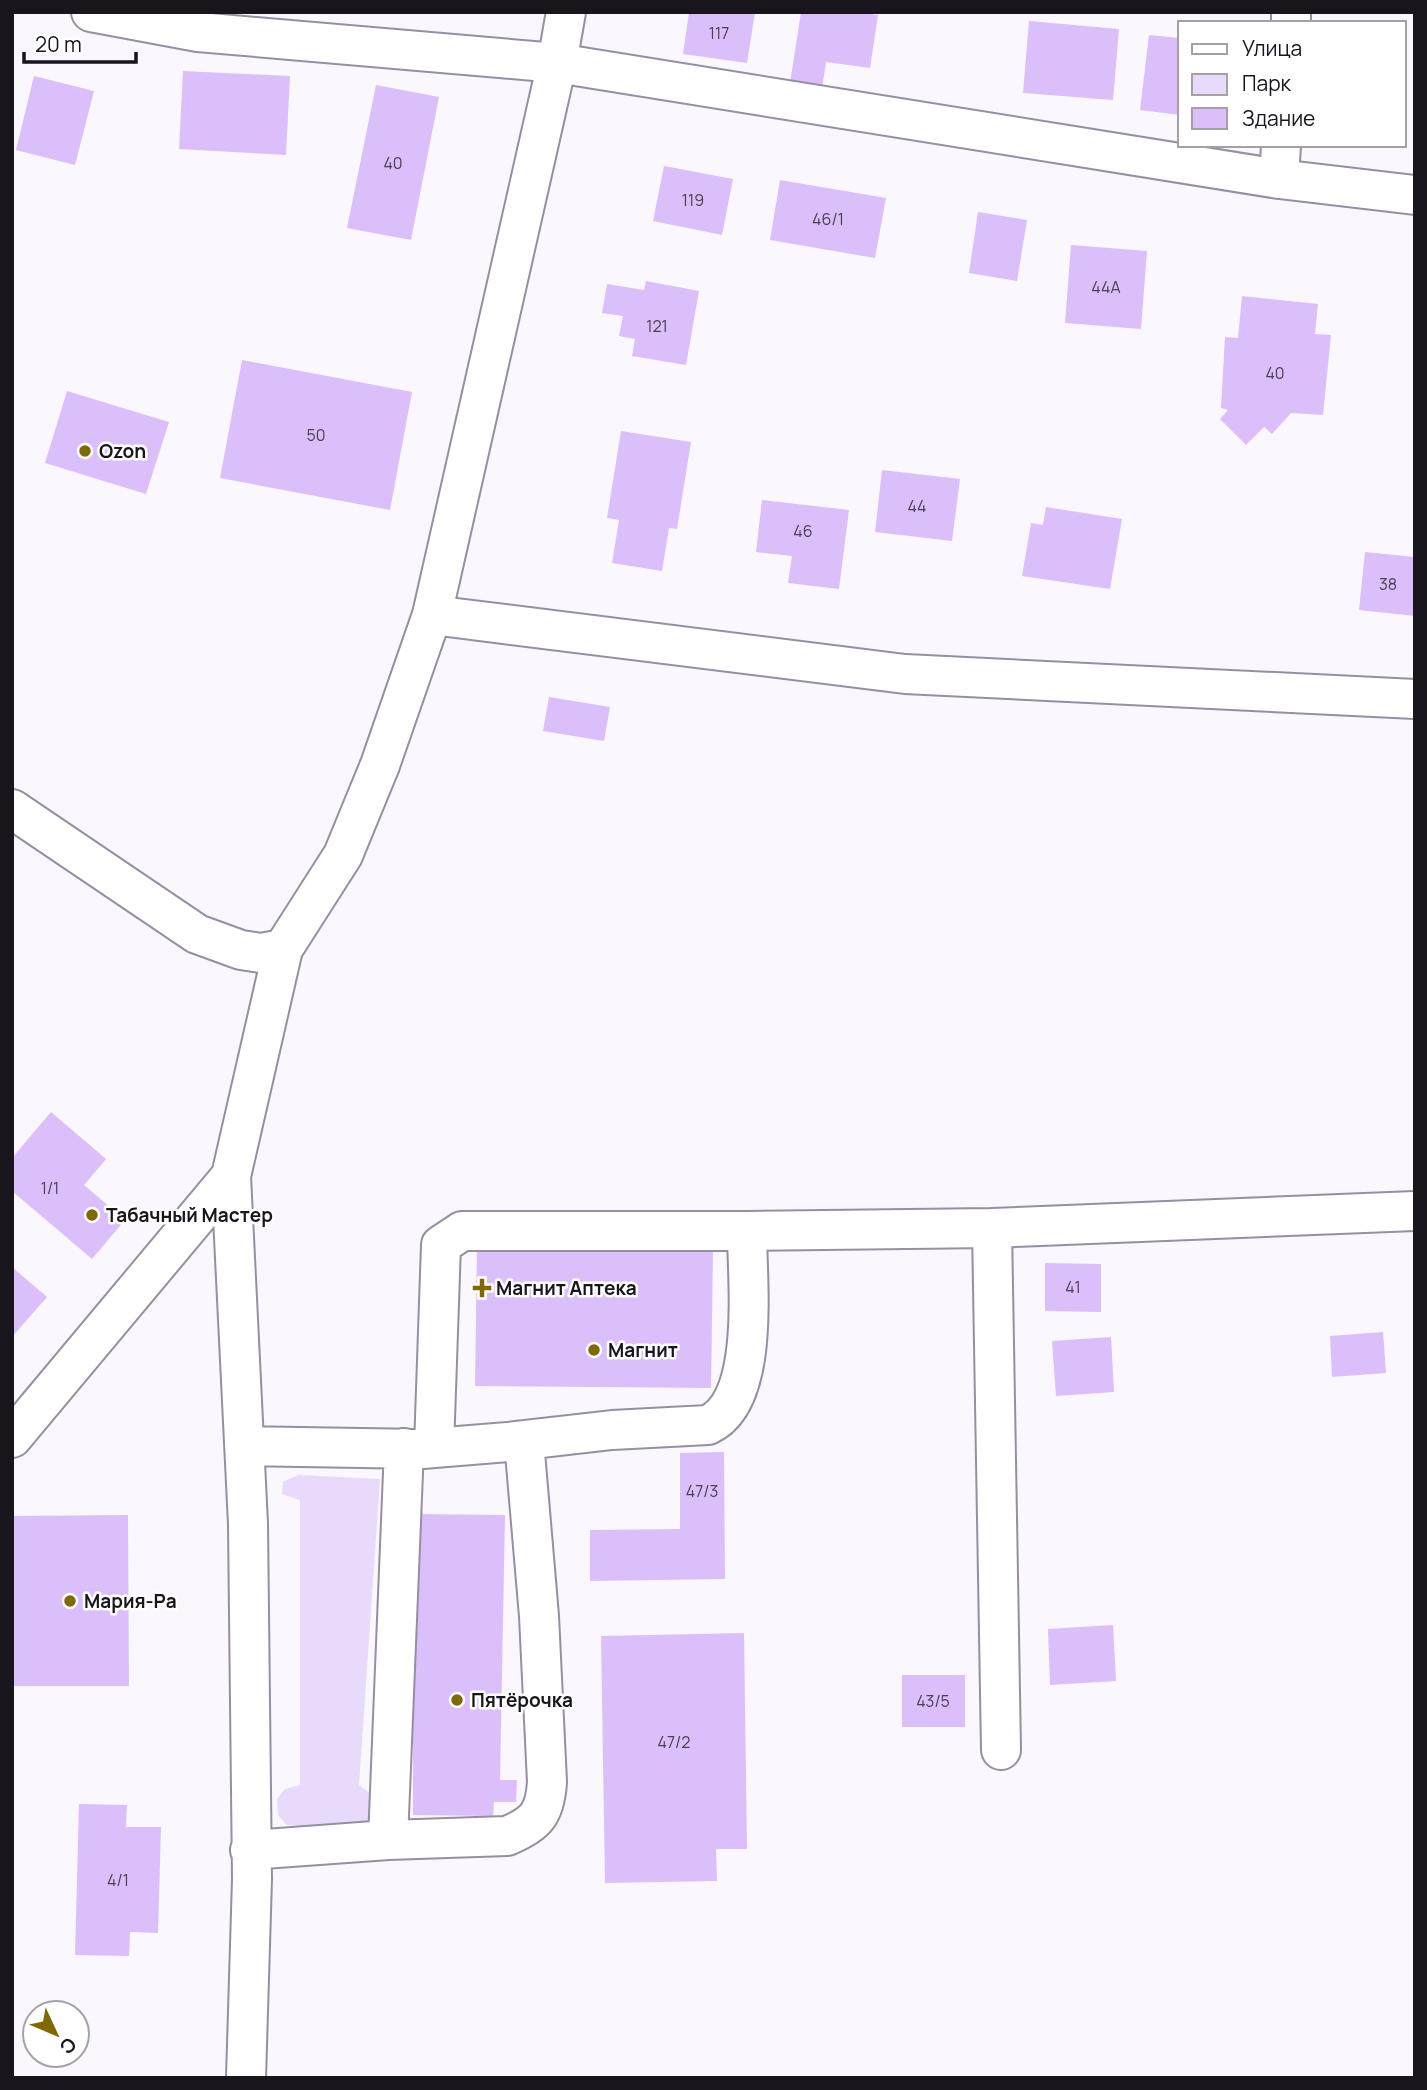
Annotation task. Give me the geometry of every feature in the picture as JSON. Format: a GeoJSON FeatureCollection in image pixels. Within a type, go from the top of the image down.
{"type":"FeatureCollection","features":[{"type":"Feature","properties":{"kind":"street"},"geometry":{"type":"LineString","coordinates":[[91,12],[198,32],[558,63],[1280,162],[1415,195]]}},
{"type":"Feature","properties":{"kind":"street"},"geometry":{"type":"LineString","coordinates":[[246,2078],[250,1850],[245,1446],[231,1176],[283,949],[343,855],[380,765],[432,615],[558,63],[566,12]]}},
{"type":"Feature","properties":{"kind":"street"},"geometry":{"type":"LineString","coordinates":[[432,615],[905,674],[1415,699]]}},
{"type":"Feature","properties":{"kind":"street"},"geometry":{"type":"LineString","coordinates":[[15,815],[197,934],[241,950],[261,953],[283,949]]}},
{"type":"Feature","properties":{"kind":"street"},"geometry":{"type":"LineString","coordinates":[[12,1438],[231,1176]]}},
{"type":"Feature","properties":{"kind":"street"},"geometry":{"type":"LineString","coordinates":[[388,1840],[419,1448],[441,1245],[462,1231],[992,1228],[1415,1211]]}},
{"type":"Feature","properties":{"kind":"street"},"geometry":{"type":"LineString","coordinates":[[992,1228],[1001,1750]]}},
{"type":"Feature","properties":{"kind":"street"},"geometry":{"type":"LineString","coordinates":[[245,1446],[419,1448],[524,1441],[612,1430],[698,1427],[717,1421],[740,1388],[748,1328],[747,1231]]}},
{"type":"Feature","properties":{"kind":"street"},"geometry":{"type":"LineString","coordinates":[[250,1850],[388,1840],[507,1836],[524,1829],[538,1818],[546,1801],[547,1782],[540,1616],[524,1441]]}},
{"type":"Feature","properties":{"kind":"green space"},"geometry":{"type":"Polygon","coordinates":[[[298,1475],[380,1479],[359,1785],[375,1797],[377,1824],[367,1831],[287,1825],[278,1815],[277,1799],[285,1789],[300,1785],[300,1500],[282,1494],[283,1482],[298,1475]]]}},
{"type":"Feature","properties":{"kind":"building"},"geometry":{"type":"Polygon","coordinates":[[[689,12],[755,12],[747,63],[683,54],[689,12]]]}},
{"type":"Feature","properties":{"kind":"building"},"geometry":{"type":"Polygon","coordinates":[[[801,12],[858,12],[878,15],[870,68],[826,62],[822,88],[790,83],[801,12]]]}},
{"type":"Feature","properties":{"kind":"building"},"geometry":{"type":"Polygon","coordinates":[[[1029,21],[1119,29],[1113,100],[1023,93],[1029,21]]]}},
{"type":"Feature","properties":{"kind":"building"},"geometry":{"type":"Polygon","coordinates":[[[1149,35],[1178,38],[1178,115],[1140,110],[1149,35]]]}},
{"type":"Feature","properties":{"kind":"building"},"geometry":{"type":"Polygon","coordinates":[[[183,71],[290,76],[286,155],[179,149],[183,71]]]}},
{"type":"Feature","properties":{"kind":"building"},"geometry":{"type":"Polygon","coordinates":[[[34,76],[94,91],[75,165],[16,150],[34,76]]]}},
{"type":"Feature","properties":{"kind":"building"},"geometry":{"type":"Polygon","coordinates":[[[376,85],[439,97],[411,240],[347,228],[376,85]]]}},
{"type":"Feature","properties":{"kind":"building"},"geometry":{"type":"Polygon","coordinates":[[[664,166],[733,179],[722,235],[653,221],[664,166]]]}},
{"type":"Feature","properties":{"kind":"building"},"geometry":{"type":"Polygon","coordinates":[[[780,180],[886,198],[875,258],[770,240],[780,180]]]}},
{"type":"Feature","properties":{"kind":"building"},"geometry":{"type":"Polygon","coordinates":[[[978,212],[1027,220],[1017,281],[969,273],[978,212]]]}},
{"type":"Feature","properties":{"kind":"building"},"geometry":{"type":"Polygon","coordinates":[[[1071,245],[1147,251],[1141,329],[1065,323],[1071,245]]]}},
{"type":"Feature","properties":{"kind":"building"},"geometry":{"type":"Polygon","coordinates":[[[646,281],[699,291],[686,365],[632,356],[635,339],[619,336],[623,316],[602,313],[607,284],[644,290],[646,281]]]}},
{"type":"Feature","properties":{"kind":"building"},"geometry":{"type":"Polygon","coordinates":[[[1242,296],[1318,304],[1315,334],[1331,335],[1323,415],[1291,413],[1272,434],[1264,427],[1246,445],[1220,419],[1228,410],[1221,408],[1225,337],[1238,338],[1242,296]]]}},
{"type":"Feature","properties":{"kind":"building"},"geometry":{"type":"Polygon","coordinates":[[[242,360],[412,392],[390,510],[220,478],[242,360]]]}},
{"type":"Feature","properties":{"kind":"building"},"geometry":{"type":"Polygon","coordinates":[[[67,391],[169,422],[146,494],[45,463],[67,391]]]}},
{"type":"Feature","properties":{"kind":"building"},"geometry":{"type":"Polygon","coordinates":[[[621,431],[691,442],[677,529],[669,528],[662,571],[612,563],[619,520],[607,518],[621,431]]]}},
{"type":"Feature","properties":{"kind":"building"},"geometry":{"type":"Polygon","coordinates":[[[882,470],[960,479],[952,541],[875,532],[882,470]]]}},
{"type":"Feature","properties":{"kind":"building"},"geometry":{"type":"Polygon","coordinates":[[[762,500],[849,510],[839,589],[788,583],[792,556],[756,552],[762,500]]]}},
{"type":"Feature","properties":{"kind":"building"},"geometry":{"type":"Polygon","coordinates":[[[1046,507],[1122,519],[1110,589],[1022,576],[1031,523],[1043,525],[1046,507]]]}},
{"type":"Feature","properties":{"kind":"building"},"geometry":{"type":"Polygon","coordinates":[[[1365,552],[1415,557],[1415,616],[1359,610],[1365,552]]]}},
{"type":"Feature","properties":{"kind":"building"},"geometry":{"type":"Polygon","coordinates":[[[549,697],[610,707],[604,741],[543,731],[549,697]]]}},
{"type":"Feature","properties":{"kind":"building"},"geometry":{"type":"Polygon","coordinates":[[[51,1112],[106,1159],[84,1185],[125,1220],[92,1259],[12,1191],[12,1158],[51,1112]]]}},
{"type":"Feature","properties":{"kind":"building","name":"Магнит"},"geometry":{"type":"Polygon","coordinates":[[[477,1248],[713,1251],[711,1388],[475,1386],[477,1248]]]}},
{"type":"Feature","properties":{"kind":"building"},"geometry":{"type":"Polygon","coordinates":[[[1045,1263],[1101,1264],[1101,1312],[1045,1311],[1045,1263]]]}},
{"type":"Feature","properties":{"kind":"building"},"geometry":{"type":"Polygon","coordinates":[[[12,1267],[47,1297],[12,1337],[12,1267]]]}},
{"type":"Feature","properties":{"kind":"building"},"geometry":{"type":"Polygon","coordinates":[[[1383,1332],[1386,1373],[1332,1377],[1330,1336],[1383,1332]]]}},
{"type":"Feature","properties":{"kind":"building"},"geometry":{"type":"Polygon","coordinates":[[[1111,1337],[1114,1392],[1056,1396],[1052,1341],[1111,1337]]]}},
{"type":"Feature","properties":{"kind":"building"},"geometry":{"type":"Polygon","coordinates":[[[724,1452],[725,1579],[590,1581],[590,1530],[680,1529],[680,1453],[724,1452]]]}},
{"type":"Feature","properties":{"kind":"building","name":"Пятёрочка"},"geometry":{"type":"Polygon","coordinates":[[[418,1514],[505,1515],[500,1780],[517,1780],[516,1802],[494,1802],[493,1816],[413,1815],[413,1620],[418,1514]]]}},
{"type":"Feature","properties":{"kind":"building","name":"Мария-Ра"},"geometry":{"type":"Polygon","coordinates":[[[128,1515],[129,1686],[12,1686],[12,1516],[128,1515]]]}},
{"type":"Feature","properties":{"kind":"building"},"geometry":{"type":"Polygon","coordinates":[[[1113,1625],[1116,1681],[1050,1685],[1048,1629],[1113,1625]]]}},
{"type":"Feature","properties":{"kind":"building"},"geometry":{"type":"Polygon","coordinates":[[[744,1633],[747,1849],[716,1849],[717,1881],[605,1883],[601,1636],[744,1633]]]}},
{"type":"Feature","properties":{"kind":"building"},"geometry":{"type":"Polygon","coordinates":[[[902,1675],[965,1675],[965,1727],[902,1727],[902,1675]]]}},
{"type":"Feature","properties":{"kind":"building"},"geometry":{"type":"Polygon","coordinates":[[[79,1804],[127,1805],[126,1827],[161,1827],[158,1933],[130,1932],[129,1956],[75,1955],[79,1804]]]}},
{"type":"Feature","properties":{"kind":"place","name":"Ozon"},"geometry":{"type":"Point","coordinates":[85,451]}},
{"type":"Feature","properties":{"kind":"place","name":"Табачный Мастер"},"geometry":{"type":"Point","coordinates":[92,1215]}},
{"type":"Feature","properties":{"kind":"place","name":"Магнит Аптека"},"geometry":{"type":"Point","coordinates":[482,1288]}},
{"type":"Feature","properties":{"kind":"place","name":"Магнит"},"geometry":{"type":"Point","coordinates":[594,1350]}},
{"type":"Feature","properties":{"kind":"place","name":"Мария-Ра"},"geometry":{"type":"Point","coordinates":[70,1601]}},
{"type":"Feature","properties":{"kind":"place","name":"Пятёрочка"},"geometry":{"type":"Point","coordinates":[457,1700]}}]}
